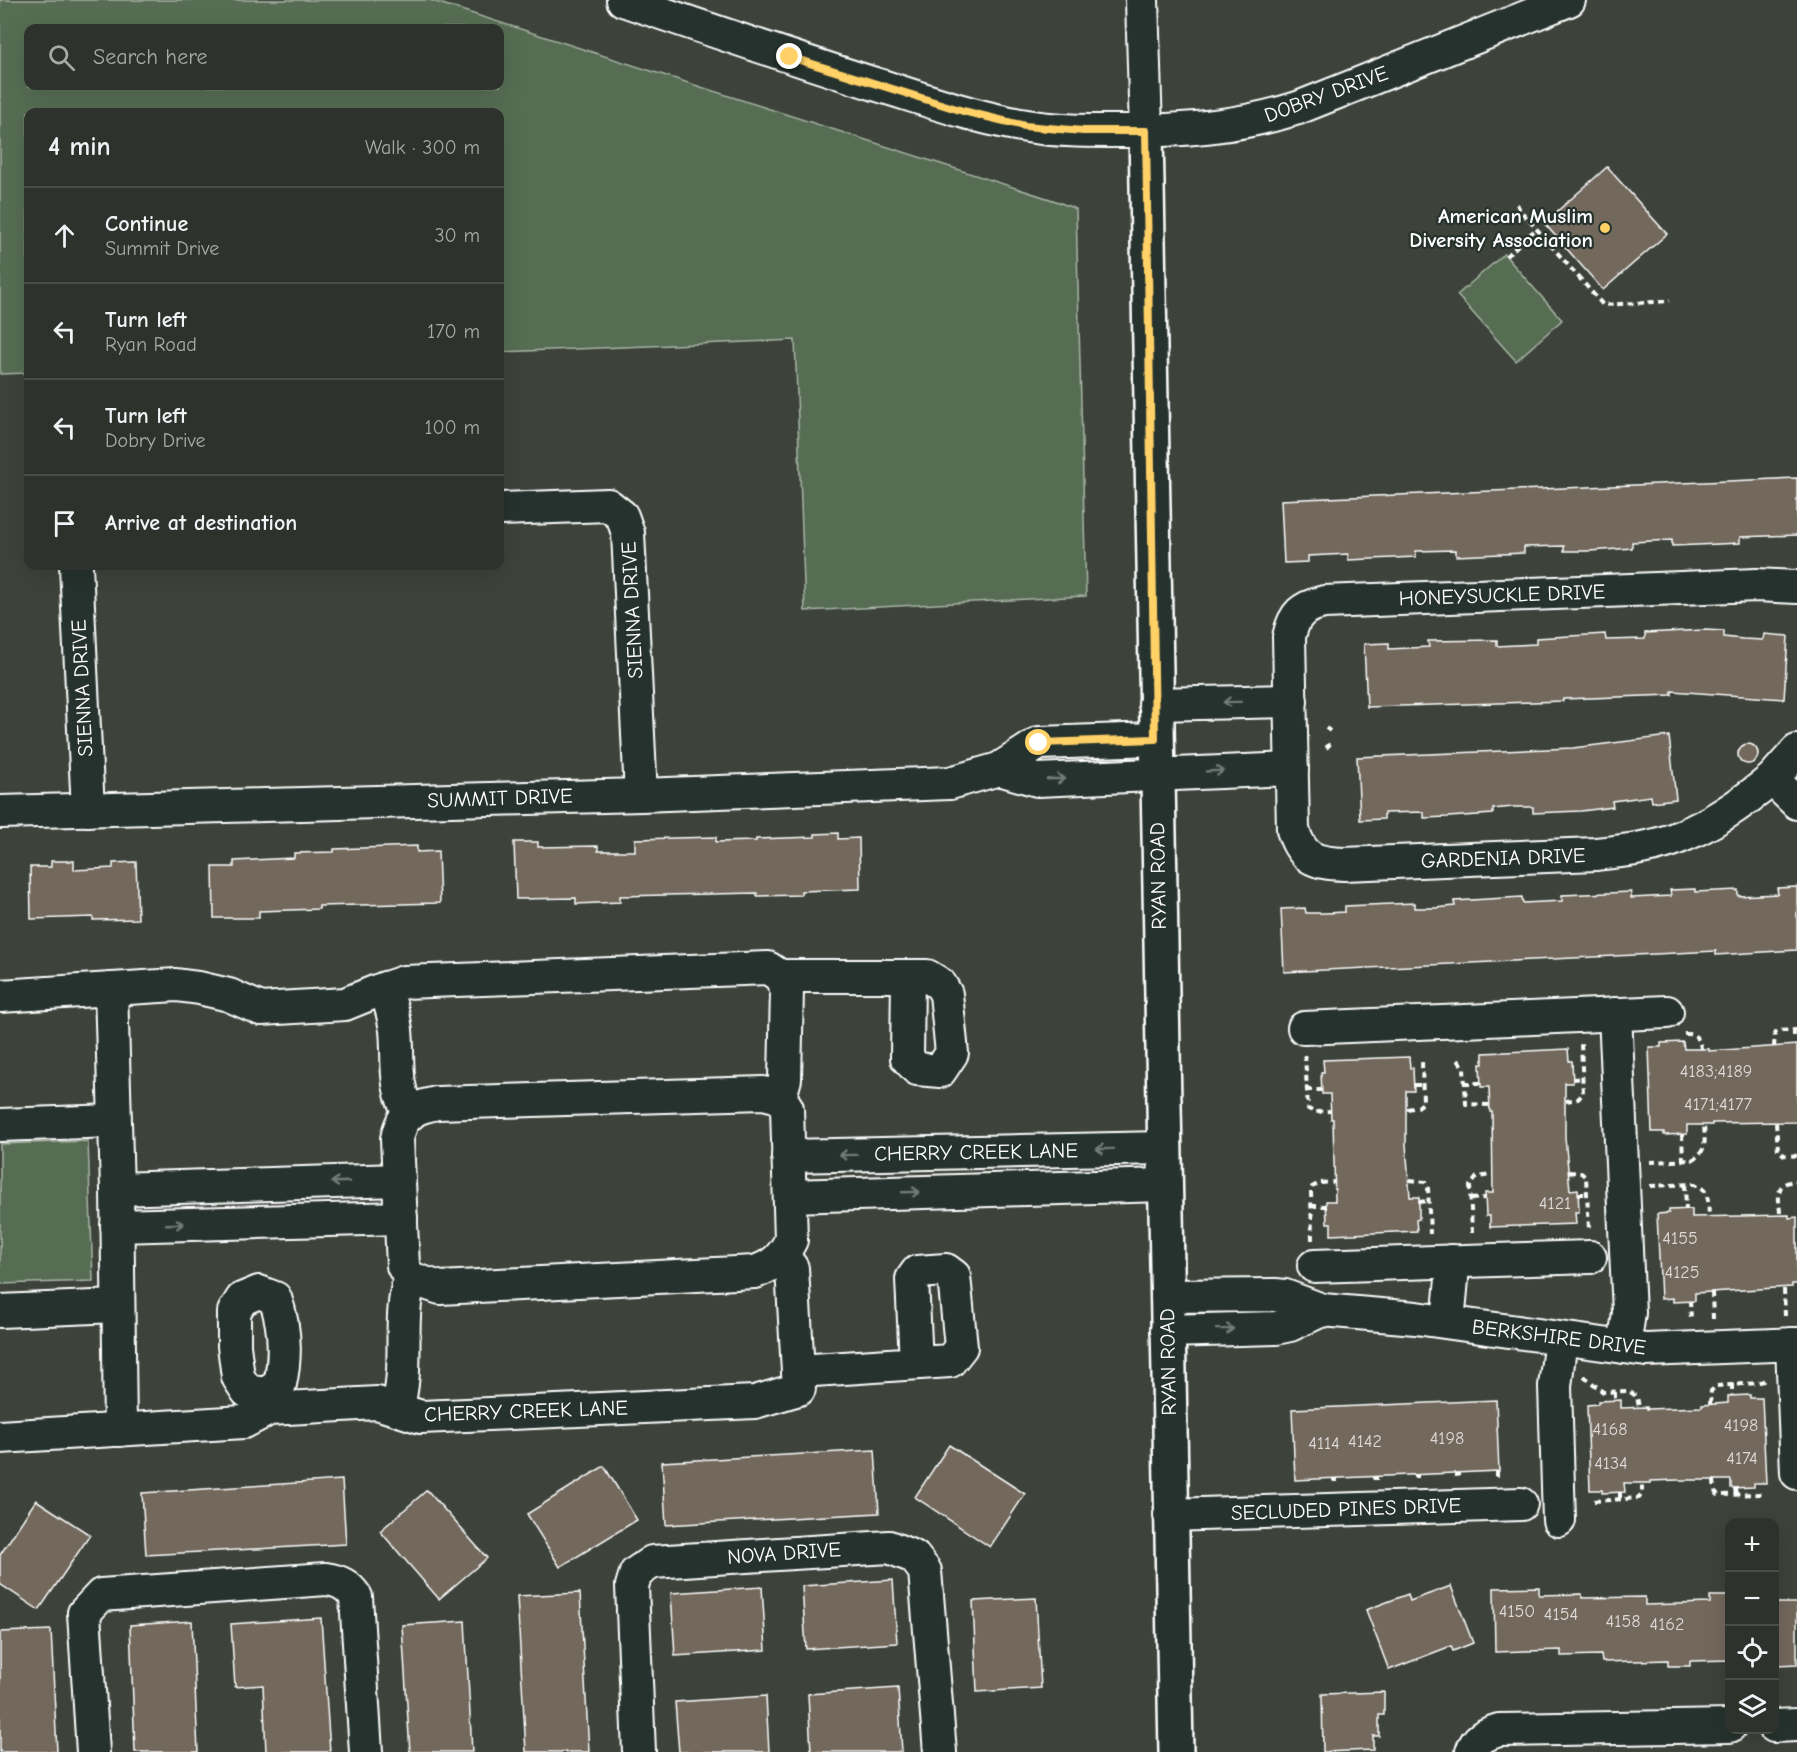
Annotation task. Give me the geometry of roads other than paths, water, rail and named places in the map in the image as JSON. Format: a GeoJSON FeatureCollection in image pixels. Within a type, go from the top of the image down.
{"type":"FeatureCollection","features":[{"type":"Feature","properties":{"kind":"main road","name":"RYAN ROAD"},"geometry":{"type":"LineString","coordinates":[[1146,131],[1155,739],[1176,1752]]}},
{"type":"Feature","properties":{"kind":"street","name":"DOBRY DRIVE"},"geometry":{"type":"LineString","coordinates":[[623,0],[790,57],[963,111],[1025,126],[1054,129],[1146,131],[1207,128],[1270,117],[1569,0]]}},
{"type":"Feature","properties":{"kind":"street","name":"RYAN ROAD"},"geometry":{"type":"LineString","coordinates":[[1142,0],[1146,131]]}},
{"type":"Feature","properties":{"kind":"street","name":"SIENNA DRIVE"},"geometry":{"type":"LineString","coordinates":[[504,509],[608,505],[622,516],[628,533],[641,795]]}},
{"type":"Feature","properties":{"kind":"street","name":"SIENNA DRIVE"},"geometry":{"type":"LineString","coordinates":[[76,570],[88,810]]}},
{"type":"Feature","properties":{"kind":"street","name":"HONEYSUCKLE DRIVE"},"geometry":{"type":"LineString","coordinates":[[1291,735],[1289,637],[1292,623],[1300,612],[1310,605],[1756,585],[1797,587]]}},
{"type":"Feature","properties":{"kind":"street"},"geometry":{"type":"LineString","coordinates":[[1155,704],[1291,701]]}},
{"type":"Feature","properties":{"kind":"street","name":"GARDENIA DRIVE"},"geometry":{"type":"LineString","coordinates":[[1291,735],[1293,830],[1301,849],[1317,861],[1344,864],[1596,854],[1631,850],[1681,837],[1749,797],[1772,779],[1797,751]]}},
{"type":"Feature","properties":{"kind":"street","name":"SUMMIT DRIVE"},"geometry":{"type":"LineString","coordinates":[[0,813],[641,795],[950,783],[999,769],[1039,743],[1155,739]]}},
{"type":"Feature","properties":{"kind":"street"},"geometry":{"type":"LineString","coordinates":[[999,769],[1037,780],[1292,769]]}},
{"type":"Feature","properties":{"kind":"street"},"geometry":{"type":"LineString","coordinates":[[1772,779],[1797,803]]}},
{"type":"Feature","properties":{"kind":"street"},"geometry":{"type":"LineString","coordinates":[[0,996],[176,985],[229,995],[261,1009],[345,1004],[404,982],[768,968],[780,976],[787,990],[785,1079],[780,1097]]}},
{"type":"Feature","properties":{"kind":"street"},"geometry":{"type":"LineString","coordinates":[[780,976],[908,976]]}},
{"type":"Feature","properties":{"kind":"street"},"geometry":{"type":"LineString","coordinates":[[386,988],[393,1010],[396,1032],[401,1100],[410,1114]]}},
{"type":"Feature","properties":{"kind":"street"},"geometry":{"type":"LineString","coordinates":[[111,989],[117,1189],[120,1430]]}},
{"type":"Feature","properties":{"kind":"street"},"geometry":{"type":"LineString","coordinates":[[1304,1037],[1667,1012]]}},
{"type":"Feature","properties":{"kind":"street"},"geometry":{"type":"LineString","coordinates":[[1616,1014],[1629,1312],[1624,1347]]}},
{"type":"Feature","properties":{"kind":"street"},"geometry":{"type":"LineString","coordinates":[[763,1093],[780,1097],[787,1108],[791,1240],[783,1256],[772,1266],[755,1272],[440,1288],[410,1278],[403,1266],[397,1140],[400,1126],[410,1114],[417,1107],[437,1103],[763,1093]]}},
{"type":"Feature","properties":{"kind":"street"},"geometry":{"type":"LineString","coordinates":[[0,1125],[114,1121]]}},
{"type":"Feature","properties":{"kind":"street","name":"CHERRY CREEK LANE"},"geometry":{"type":"LineString","coordinates":[[789,1156],[1164,1148]]}},
{"type":"Feature","properties":{"kind":"street"},"geometry":{"type":"LineString","coordinates":[[117,1189],[399,1180]]}},
{"type":"Feature","properties":{"kind":"street","name":"CHERRY CREEK LANE"},"geometry":{"type":"LineString","coordinates":[[790,1196],[1165,1185]]}},
{"type":"Feature","properties":{"kind":"street"},"geometry":{"type":"LineString","coordinates":[[117,1226],[400,1218]]}},
{"type":"Feature","properties":{"kind":"street"},"geometry":{"type":"LineString","coordinates":[[1313,1256],[1590,1247]]}},
{"type":"Feature","properties":{"kind":"street"},"geometry":{"type":"LineString","coordinates":[[1440,1251],[1452,1278],[1448,1322]]}},
{"type":"Feature","properties":{"kind":"street","name":"CHERRY CREEK LANE"},"geometry":{"type":"LineString","coordinates":[[0,1437],[244,1422],[268,1402],[377,1403],[421,1417],[755,1402],[799,1389],[792,1268],[783,1256]]}},
{"type":"Feature","properties":{"kind":"street"},"geometry":{"type":"LineString","coordinates":[[397,1409],[402,1393],[405,1296],[410,1278]]}},
{"type":"Feature","properties":{"kind":"street","name":"BERKSHIRE DRIVE"},"geometry":{"type":"LineString","coordinates":[[1167,1296],[1285,1296],[1322,1310],[1448,1322],[1646,1350],[1791,1335]]}},
{"type":"Feature","properties":{"kind":"street"},"geometry":{"type":"LineString","coordinates":[[0,1311],[117,1306]]}},
{"type":"Feature","properties":{"kind":"street","name":"BERKSHIRE DRIVE"},"geometry":{"type":"LineString","coordinates":[[1167,1331],[1276,1328],[1290,1325],[1322,1310]]}},
{"type":"Feature","properties":{"kind":"street"},"geometry":{"type":"LineString","coordinates":[[1791,1335],[1797,1473]]}},
{"type":"Feature","properties":{"kind":"street"},"geometry":{"type":"LineString","coordinates":[[1559,1520],[1555,1386],[1561,1339]]}},
{"type":"Feature","properties":{"kind":"street"},"geometry":{"type":"LineString","coordinates":[[798,1371],[916,1363]]}},
{"type":"Feature","properties":{"kind":"street","name":"SECLUDED PINES DRIVE"},"geometry":{"type":"LineString","coordinates":[[1170,1515],[1521,1504]]}},
{"type":"Feature","properties":{"kind":"street","name":"NOVA DRIVE"},"geometry":{"type":"LineString","coordinates":[[639,1752],[632,1586],[636,1573],[652,1562],[889,1546],[914,1557],[925,1571],[940,1752]]}},
{"type":"Feature","properties":{"kind":"street"},"geometry":{"type":"LineString","coordinates":[[93,1752],[84,1613],[101,1595],[326,1579],[338,1581],[350,1587],[357,1597],[366,1752]]}},
{"type":"Feature","properties":{"kind":"street"},"geometry":{"type":"LineString","coordinates":[[1779,1726],[1797,1725]]}},
{"type":"Feature","properties":{"kind":"street"},"geometry":{"type":"LineString","coordinates":[[1474,1746],[1487,1734],[1499,1730],[1725,1726]]}},
{"type":"Feature","properties":{"kind":"place","name":"American Muslim Diversity Association"},"geometry":{"type":"Point","coordinates":[1605,228]}}]}
